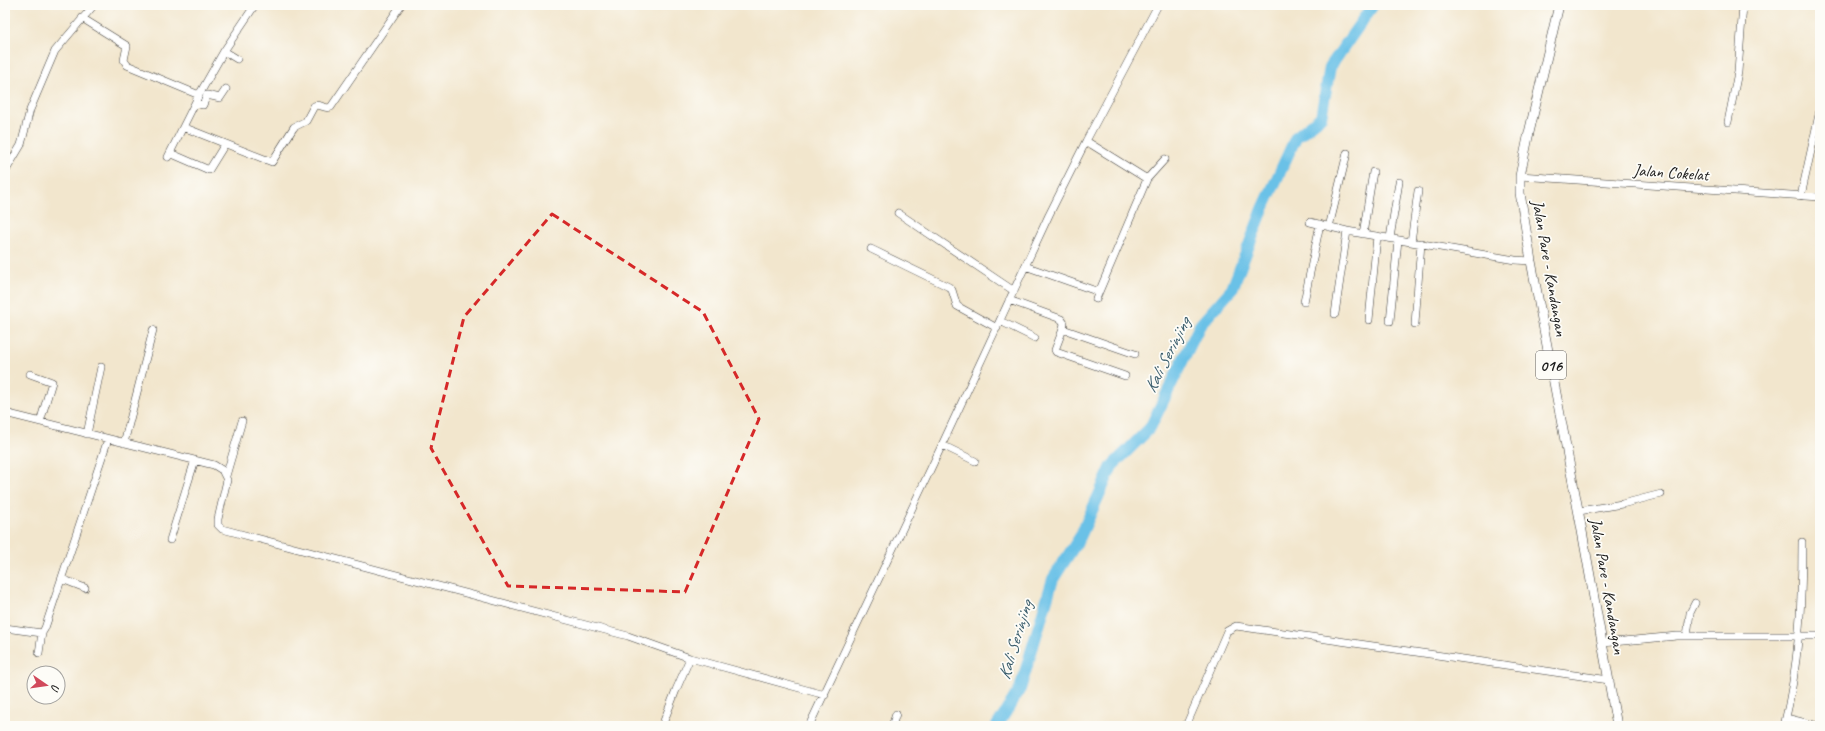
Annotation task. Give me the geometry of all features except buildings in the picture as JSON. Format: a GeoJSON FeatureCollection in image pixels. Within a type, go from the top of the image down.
{"type":"FeatureCollection","features":[{"type":"Feature","properties":{"kind":"main road","name":"Jalan Pare - Kandangan"},"geometry":{"type":"LineString","coordinates":[[1560,5],[1528,137],[1520,176],[1520,192],[1531,261],[1579,511],[1617,726]]}},
{"type":"Feature","properties":{"kind":"street"},"geometry":{"type":"LineString","coordinates":[[5,172],[21,144],[30,110],[50,62],[60,44],[94,5]]}},
{"type":"Feature","properties":{"kind":"street"},"geometry":{"type":"LineString","coordinates":[[225,144],[209,170],[169,155],[199,95],[224,51],[255,5]]}},
{"type":"Feature","properties":{"kind":"street"},"geometry":{"type":"LineString","coordinates":[[183,127],[269,163],[274,161],[294,127],[306,121],[314,106],[318,105],[327,108],[331,107],[401,5]]}},
{"type":"Feature","properties":{"kind":"street"},"geometry":{"type":"LineString","coordinates":[[809,726],[825,695],[1025,266],[1086,141],[1158,5]]}},
{"type":"Feature","properties":{"kind":"street"},"geometry":{"type":"LineString","coordinates":[[1728,122],[1738,72],[1744,5]]}},
{"type":"Feature","properties":{"kind":"street"},"geometry":{"type":"LineString","coordinates":[[82,18],[127,46],[124,60],[127,65],[199,95]]}},
{"type":"Feature","properties":{"kind":"street"},"geometry":{"type":"LineString","coordinates":[[224,51],[237,59]]}},
{"type":"Feature","properties":{"kind":"street"},"geometry":{"type":"LineString","coordinates":[[195,103],[203,105],[207,95],[220,98],[226,89]]}},
{"type":"Feature","properties":{"kind":"street"},"geometry":{"type":"LineString","coordinates":[[1801,196],[1820,110]]}},
{"type":"Feature","properties":{"kind":"street"},"geometry":{"type":"LineString","coordinates":[[1086,141],[1146,179]]}},
{"type":"Feature","properties":{"kind":"street"},"geometry":{"type":"LineString","coordinates":[[1329,227],[1347,153]]}},
{"type":"Feature","properties":{"kind":"street"},"geometry":{"type":"LineString","coordinates":[[1025,266],[1098,296],[1146,179],[1165,158]]}},
{"type":"Feature","properties":{"kind":"street"},"geometry":{"type":"LineString","coordinates":[[1363,234],[1373,172]]}},
{"type":"Feature","properties":{"kind":"street","name":"Jalan Cokelat"},"geometry":{"type":"LineString","coordinates":[[1520,176],[1820,197]]}},
{"type":"Feature","properties":{"kind":"street"},"geometry":{"type":"LineString","coordinates":[[1390,238],[1399,182]]}},
{"type":"Feature","properties":{"kind":"street"},"geometry":{"type":"LineString","coordinates":[[1411,242],[1418,191]]}},
{"type":"Feature","properties":{"kind":"street"},"geometry":{"type":"LineString","coordinates":[[898,213],[1014,291]]}},
{"type":"Feature","properties":{"kind":"street"},"geometry":{"type":"LineString","coordinates":[[1310,222],[1363,234],[1515,260],[1531,261]]}},
{"type":"Feature","properties":{"kind":"street"},"geometry":{"type":"LineString","coordinates":[[1304,302],[1320,224]]}},
{"type":"Feature","properties":{"kind":"street"},"geometry":{"type":"LineString","coordinates":[[1335,314],[1347,231]]}},
{"type":"Feature","properties":{"kind":"street"},"geometry":{"type":"LineString","coordinates":[[1369,320],[1377,236]]}},
{"type":"Feature","properties":{"kind":"street"},"geometry":{"type":"LineString","coordinates":[[1390,321],[1398,240]]}},
{"type":"Feature","properties":{"kind":"street"},"geometry":{"type":"LineString","coordinates":[[1415,324],[1421,243]]}},
{"type":"Feature","properties":{"kind":"street"},"geometry":{"type":"LineString","coordinates":[[871,248],[949,287],[952,290],[957,306],[1035,338]]}},
{"type":"Feature","properties":{"kind":"street"},"geometry":{"type":"LineString","coordinates":[[1009,300],[1061,319],[1064,323],[1055,350],[1056,352],[1125,376]]}},
{"type":"Feature","properties":{"kind":"street"},"geometry":{"type":"LineString","coordinates":[[1063,328],[1135,354]]}},
{"type":"Feature","properties":{"kind":"street"},"geometry":{"type":"LineString","coordinates":[[124,443],[153,330]]}},
{"type":"Feature","properties":{"kind":"street"},"geometry":{"type":"LineString","coordinates":[[87,434],[101,367]]}},
{"type":"Feature","properties":{"kind":"street"},"geometry":{"type":"LineString","coordinates":[[30,374],[52,382],[40,422]]}},
{"type":"Feature","properties":{"kind":"street"},"geometry":{"type":"LineString","coordinates":[[5,413],[214,465],[222,470],[226,476]]}},
{"type":"Feature","properties":{"kind":"street"},"geometry":{"type":"LineString","coordinates":[[242,421],[226,476],[227,480],[217,522],[222,529],[628,636],[690,658],[825,695]]}},
{"type":"Feature","properties":{"kind":"street"},"geometry":{"type":"LineString","coordinates":[[39,653],[42,633],[62,579],[108,439]]}},
{"type":"Feature","properties":{"kind":"street"},"geometry":{"type":"LineString","coordinates":[[942,445],[975,461]]}},
{"type":"Feature","properties":{"kind":"street"},"geometry":{"type":"LineString","coordinates":[[170,540],[195,460]]}},
{"type":"Feature","properties":{"kind":"street"},"geometry":{"type":"LineString","coordinates":[[1579,511],[1622,504],[1661,494]]}},
{"type":"Feature","properties":{"kind":"street"},"geometry":{"type":"LineString","coordinates":[[1784,726],[1791,699],[1800,635],[1802,542]]}},
{"type":"Feature","properties":{"kind":"street"},"geometry":{"type":"LineString","coordinates":[[62,579],[85,588]]}},
{"type":"Feature","properties":{"kind":"street"},"geometry":{"type":"LineString","coordinates":[[1687,636],[1690,613],[1695,603]]}},
{"type":"Feature","properties":{"kind":"street"},"geometry":{"type":"LineString","coordinates":[[1186,726],[1228,630],[1236,626],[1608,680]]}},
{"type":"Feature","properties":{"kind":"street"},"geometry":{"type":"LineString","coordinates":[[5,628],[42,633]]}},
{"type":"Feature","properties":{"kind":"street"},"geometry":{"type":"LineString","coordinates":[[1602,643],[1687,636],[1820,636]]}},
{"type":"Feature","properties":{"kind":"street"},"geometry":{"type":"LineString","coordinates":[[662,726],[690,658]]}},
{"type":"Feature","properties":{"kind":"street"},"geometry":{"type":"LineString","coordinates":[[892,726],[896,714]]}},
{"type":"Feature","properties":{"kind":"street"},"geometry":{"type":"LineString","coordinates":[[1786,718],[1818,726]]}},
{"type":"Feature","properties":{"kind":"highlighted area"},"geometry":{"type":"Polygon","coordinates":[[[552,214],[703,312],[759,419],[685,592],[508,586],[431,448],[464,317],[552,214]]]}},
{"type":"Feature","properties":{"kind":"waterway","name":"Kali Serinjing"},"geometry":{"type":"LineString","coordinates":[[997,726],[1020,689],[1053,579],[1080,537],[1112,466],[1150,428],[1200,325],[1232,289],[1263,209],[1296,137],[1321,117],[1330,67],[1373,5]]}}]}
